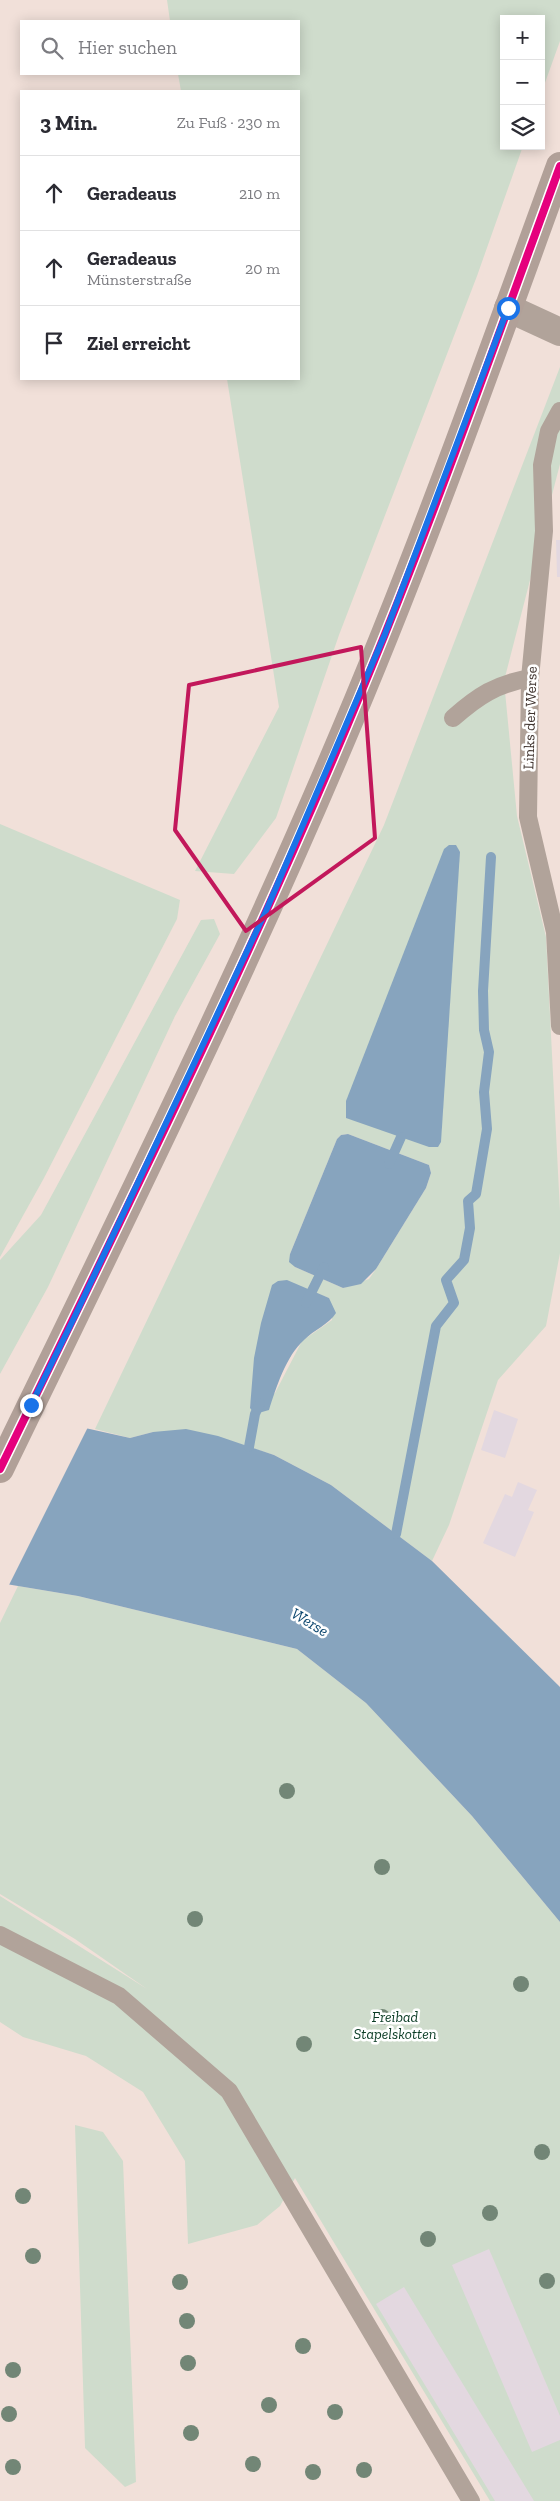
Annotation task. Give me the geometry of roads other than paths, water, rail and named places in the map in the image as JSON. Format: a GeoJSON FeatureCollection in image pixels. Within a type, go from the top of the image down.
{"type":"FeatureCollection","features":[{"type":"Feature","properties":{"kind":"main road"},"geometry":{"type":"LineString","coordinates":[[0,1468],[74,1318],[281,877],[385,634],[560,166]]}},
{"type":"Feature","properties":{"kind":"street"},"geometry":{"type":"LineString","coordinates":[[508,308],[560,332]]}},
{"type":"Feature","properties":{"kind":"lane","name":"Links der Werse"},"geometry":{"type":"LineString","coordinates":[[560,411],[549,431],[542,464],[544,531],[530,678],[528,817],[555,932],[560,1026]]}},
{"type":"Feature","properties":{"kind":"lane"},"geometry":{"type":"LineString","coordinates":[[453,718],[472,701],[505,683],[530,678]]}},
{"type":"Feature","properties":{"kind":"lane"},"geometry":{"type":"LineString","coordinates":[[0,1935],[119,1996],[229,2091],[470,2501]]}},
{"type":"Feature","properties":{"kind":"water"},"geometry":{"type":"Polygon","coordinates":[[[449,845],[456,845],[460,852],[441,1142],[438,1147],[429,1147],[346,1118],[346,1101],[444,849],[449,845]]]}},
{"type":"Feature","properties":{"kind":"water"},"geometry":{"type":"Polygon","coordinates":[[[348,1134],[429,1165],[431,1173],[426,1188],[376,1269],[361,1284],[343,1288],[295,1267],[289,1262],[290,1254],[337,1139],[341,1135],[348,1134]]]}},
{"type":"Feature","properties":{"kind":"water"},"geometry":{"type":"Polygon","coordinates":[[[287,1280],[329,1298],[336,1313],[308,1336],[292,1355],[282,1373],[269,1410],[255,1414],[250,1408],[254,1358],[261,1323],[272,1285],[278,1281],[287,1280]]]}},
{"type":"Feature","properties":{"kind":"water","name":"Werse"},"geometry":{"type":"Polygon","coordinates":[[[0,1409],[130,1438],[153,1432],[186,1429],[218,1436],[274,1455],[331,1485],[432,1561],[560,1687],[560,1922],[472,1816],[366,1703],[297,1649],[78,1596],[0,1583],[0,1409]]]}},
{"type":"Feature","properties":{"kind":"waterway"},"geometry":{"type":"LineString","coordinates":[[396,1534],[436,1326],[454,1303],[446,1280],[464,1260],[470,1228],[468,1201],[476,1194],[487,1129],[484,1092],[489,1052],[484,1030],[483,991],[491,857]]}},
{"type":"Feature","properties":{"kind":"waterway"},"geometry":{"type":"LineString","coordinates":[[389,1164],[401,1137]]}},
{"type":"Feature","properties":{"kind":"waterway"},"geometry":{"type":"LineString","coordinates":[[306,1303],[324,1267]]}},
{"type":"Feature","properties":{"kind":"waterway"},"geometry":{"type":"LineString","coordinates":[[249,1447],[255,1414],[260,1403]]}},
{"type":"Feature","properties":{"kind":"park label","name":"Freibad Stapelskotten"},"geometry":{"type":"Point","coordinates":[395,2026]}}]}
